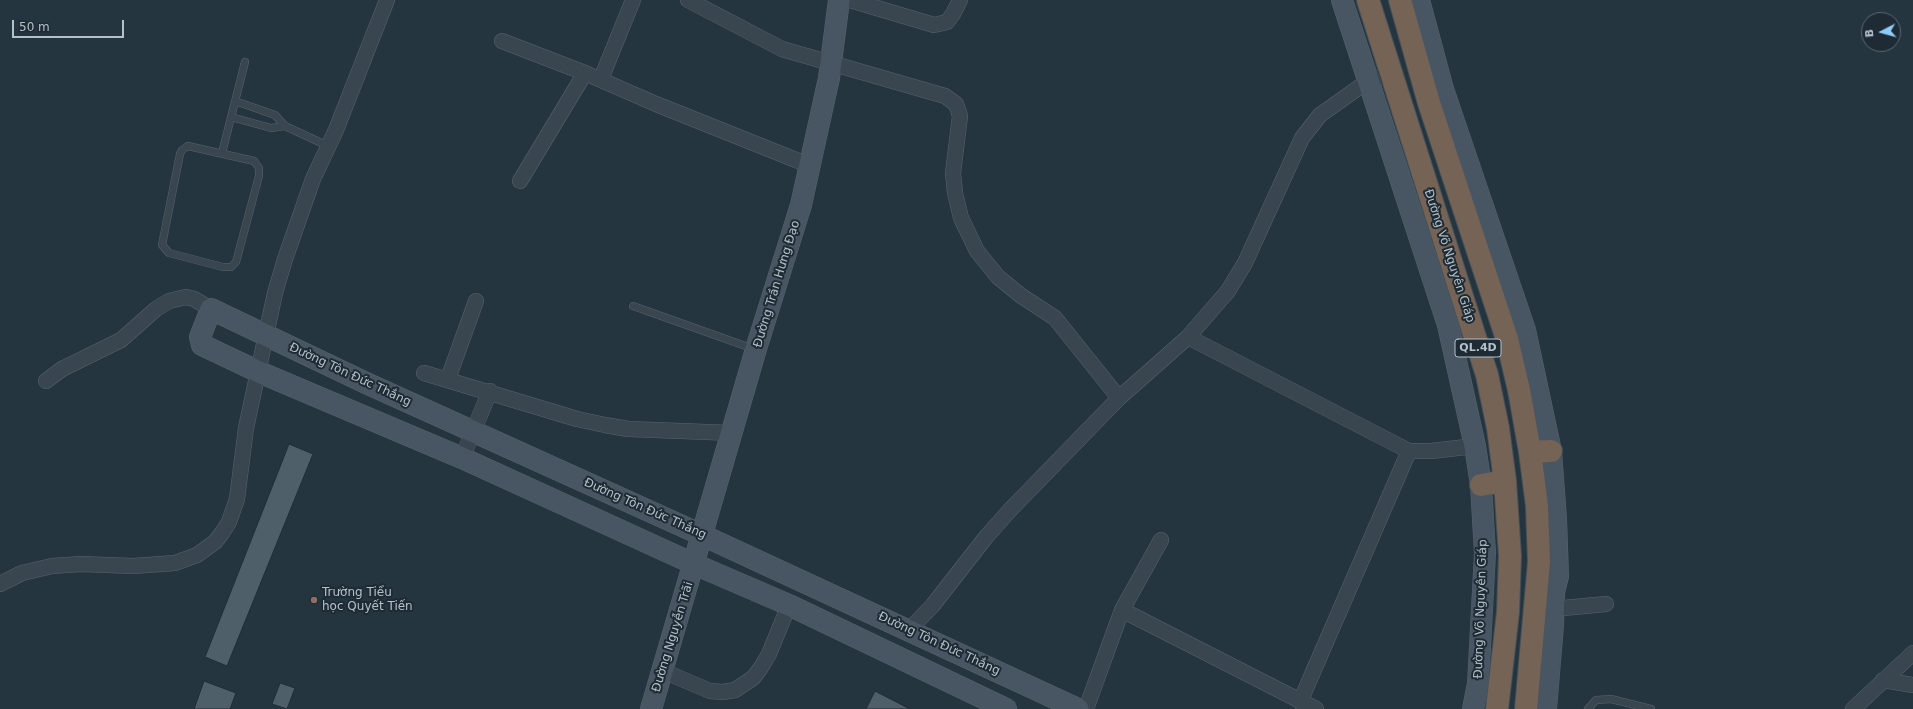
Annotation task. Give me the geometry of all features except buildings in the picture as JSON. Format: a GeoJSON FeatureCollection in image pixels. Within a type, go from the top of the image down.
{"type":"FeatureCollection","features":[{"type":"Feature","properties":{"kind":"highway","name":"Đường Võ Nguyên Giáp"},"geometry":{"type":"LineString","coordinates":[[1368,0],[1487,375],[1498,428],[1505,481],[1510,556],[1508,612],[1497,709]]}},
{"type":"Feature","properties":{"kind":"highway","name":"QL.4D"},"geometry":{"type":"LineString","coordinates":[[1400,0],[1430,103],[1507,339],[1519,390],[1540,451],[1537,506],[1539,562],[1526,709]]}},
{"type":"Feature","properties":{"kind":"highway"},"geometry":{"type":"LineString","coordinates":[[1481,485],[1505,481]]}},
{"type":"Feature","properties":{"kind":"street"},"geometry":{"type":"LineString","coordinates":[[0,584],[22,573],[52,566],[81,564],[110,567],[162,565],[185,561],[207,549],[222,532],[235,510],[243,444],[259,372],[265,336],[275,293],[295,226],[313,179],[339,123],[387,0]]}},
{"type":"Feature","properties":{"kind":"street"},"geometry":{"type":"LineString","coordinates":[[601,79],[633,0]]}},
{"type":"Feature","properties":{"kind":"street"},"geometry":{"type":"LineString","coordinates":[[688,0],[769,44],[945,96],[956,104],[960,116],[953,173],[955,193],[961,218],[977,251],[998,277],[1020,295],[1055,318],[1119,398]]}},
{"type":"Feature","properties":{"kind":"street","name":"Đường Trần Hưng Đạo"},"geometry":{"type":"LineString","coordinates":[[694,564],[756,349],[802,205],[831,63],[839,0]]}},
{"type":"Feature","properties":{"kind":"street"},"geometry":{"type":"LineString","coordinates":[[850,0],[934,24],[947,22],[960,0]]}},
{"type":"Feature","properties":{"kind":"street","name":"Đường Võ Nguyên Giáp"},"geometry":{"type":"LineString","coordinates":[[1342,0],[1401,176],[1448,326],[1474,446],[1481,485],[1485,553],[1478,684],[1474,709]]}},
{"type":"Feature","properties":{"kind":"street"},"geometry":{"type":"LineString","coordinates":[[1419,0],[1443,89],[1525,330],[1541,399],[1540,451],[1556,519],[1558,576],[1554,592],[1546,709]]}},
{"type":"Feature","properties":{"kind":"street"},"geometry":{"type":"LineString","coordinates":[[502,42],[601,79],[656,104],[810,166]]}},
{"type":"Feature","properties":{"kind":"street"},"geometry":{"type":"LineString","coordinates":[[520,181],[585,73]]}},
{"type":"Feature","properties":{"kind":"street"},"geometry":{"type":"LineString","coordinates":[[909,630],[933,605],[986,537],[1010,510],[1119,398],[1188,337],[1228,291],[1245,264],[1302,138],[1320,115],[1368,81],[1391,74]]}},
{"type":"Feature","properties":{"kind":"street"},"geometry":{"type":"LineString","coordinates":[[46,382],[62,369],[121,340],[156,309],[169,301],[186,297],[194,299],[211,308],[200,337],[202,345],[259,372],[462,458],[694,564],[789,605],[1006,709]]}},
{"type":"Feature","properties":{"kind":"street"},"geometry":{"type":"LineString","coordinates":[[448,379],[476,301]]}},
{"type":"Feature","properties":{"kind":"street","name":"Đường Tôn Đức Thắng"},"geometry":{"type":"LineString","coordinates":[[211,308],[265,336],[702,535],[1078,709]]}},
{"type":"Feature","properties":{"kind":"street"},"geometry":{"type":"LineString","coordinates":[[1188,337],[1409,451],[1431,451],[1474,446]]}},
{"type":"Feature","properties":{"kind":"street"},"geometry":{"type":"LineString","coordinates":[[424,372],[577,419],[605,425],[671,431],[733,433]]}},
{"type":"Feature","properties":{"kind":"street"},"geometry":{"type":"LineString","coordinates":[[462,458],[490,392]]}},
{"type":"Feature","properties":{"kind":"street"},"geometry":{"type":"LineString","coordinates":[[1300,702],[1409,451]]}},
{"type":"Feature","properties":{"kind":"street"},"geometry":{"type":"LineString","coordinates":[[1086,709],[1122,610],[1161,540]]}},
{"type":"Feature","properties":{"kind":"street","name":"Đường Nguyễn Trãi"},"geometry":{"type":"LineString","coordinates":[[651,709],[694,564]]}},
{"type":"Feature","properties":{"kind":"street"},"geometry":{"type":"LineString","coordinates":[[1553,609],[1606,604]]}},
{"type":"Feature","properties":{"kind":"street"},"geometry":{"type":"LineString","coordinates":[[663,671],[710,691],[723,692],[740,687],[753,678],[769,654],[789,605]]}},
{"type":"Feature","properties":{"kind":"street"},"geometry":{"type":"LineString","coordinates":[[1122,610],[1316,709]]}},
{"type":"Feature","properties":{"kind":"street"},"geometry":{"type":"LineString","coordinates":[[1853,709],[1913,653]]}},
{"type":"Feature","properties":{"kind":"street"},"geometry":{"type":"LineString","coordinates":[[1883,680],[1913,685]]}},
{"type":"Feature","properties":{"kind":"lane"},"geometry":{"type":"LineString","coordinates":[[222,153],[246,62]]}},
{"type":"Feature","properties":{"kind":"lane"},"geometry":{"type":"LineString","coordinates":[[235,101],[275,115],[286,126],[328,146]]}},
{"type":"Feature","properties":{"kind":"lane"},"geometry":{"type":"LineString","coordinates":[[231,117],[271,128],[286,126]]}},
{"type":"Feature","properties":{"kind":"lane"},"geometry":{"type":"LineString","coordinates":[[192,146],[222,153],[254,162],[258,165],[260,172],[236,262],[231,267],[227,268],[169,253],[163,247],[161,240],[182,150],[192,146]]}},
{"type":"Feature","properties":{"kind":"lane"},"geometry":{"type":"LineString","coordinates":[[633,306],[756,349]]}},
{"type":"Feature","properties":{"kind":"lane"},"geometry":{"type":"LineString","coordinates":[[1588,709],[1596,700],[1611,699],[1651,709]]}},
{"type":"Feature","properties":{"kind":"place","name":"Trường Tiểu học Quyết Tiến"},"geometry":{"type":"Point","coordinates":[314,600]}}]}
